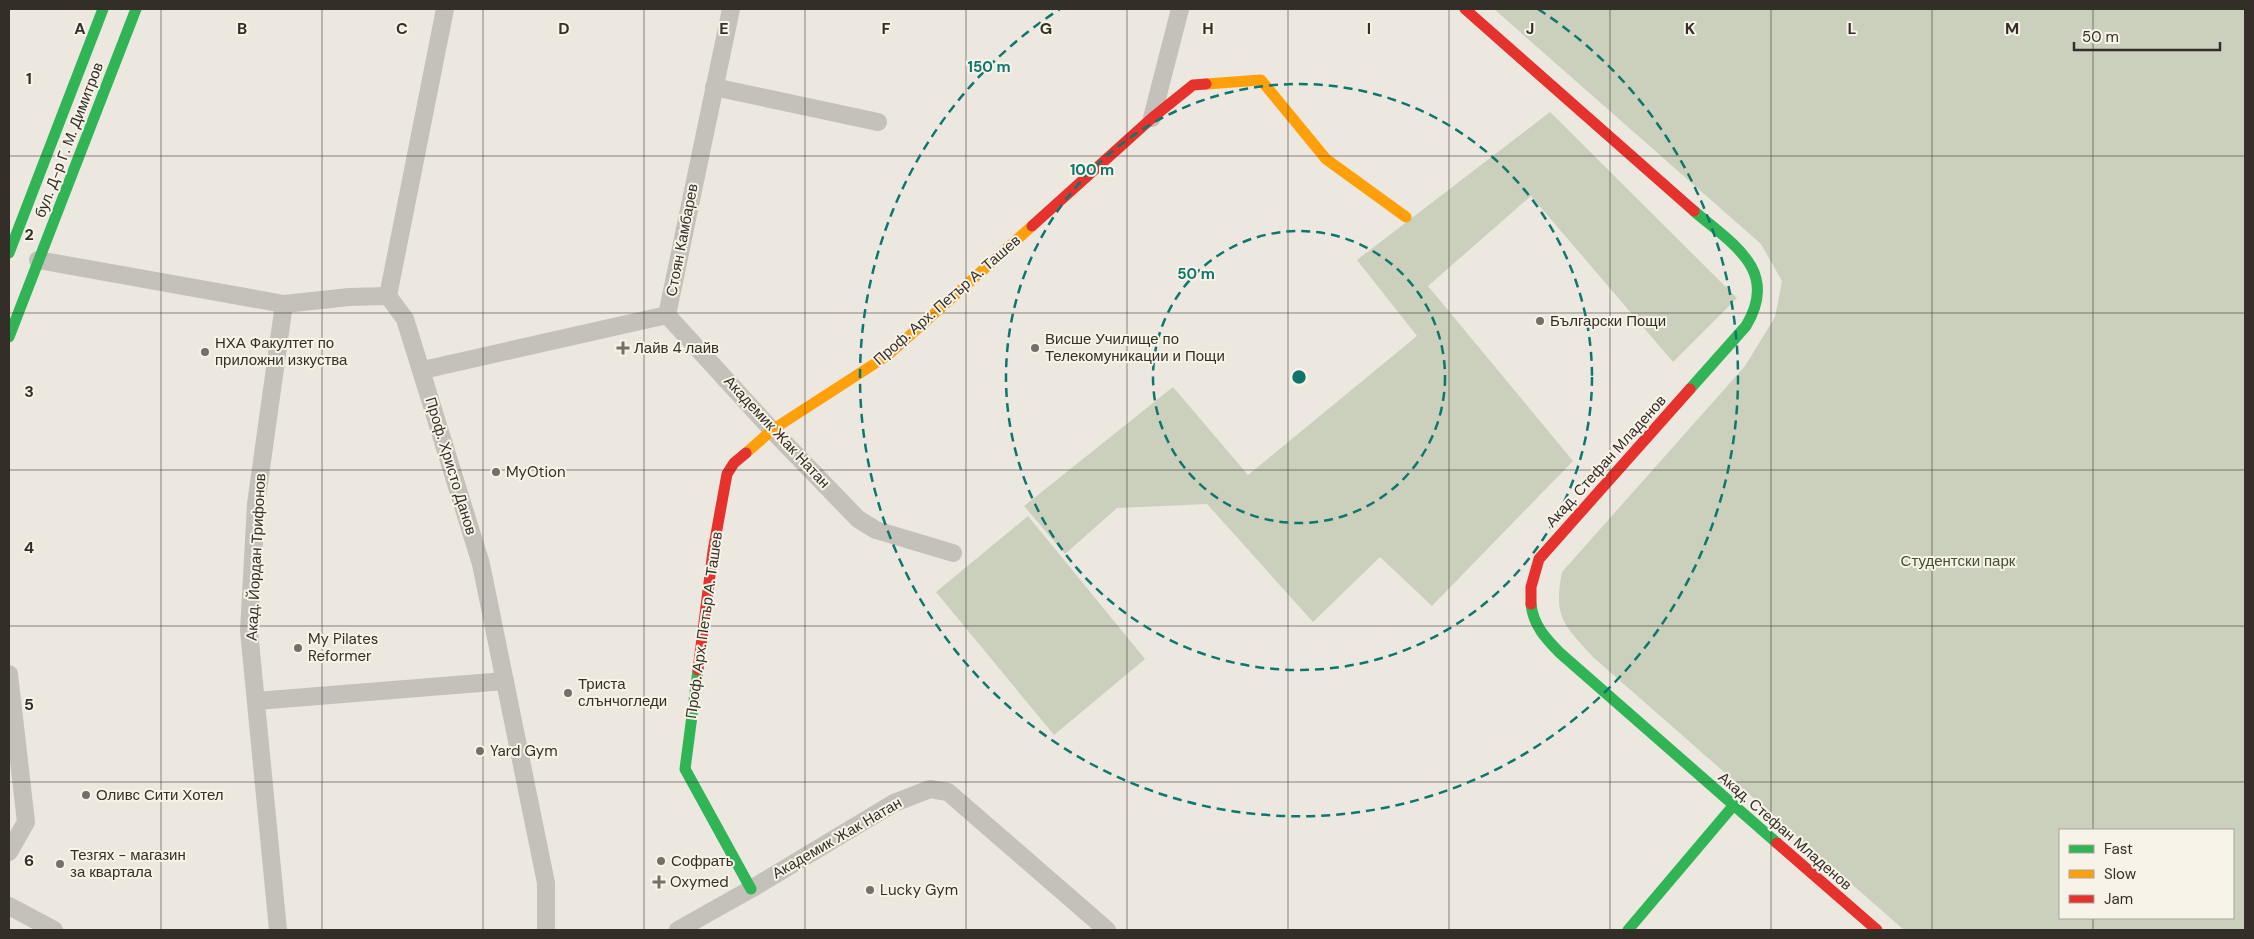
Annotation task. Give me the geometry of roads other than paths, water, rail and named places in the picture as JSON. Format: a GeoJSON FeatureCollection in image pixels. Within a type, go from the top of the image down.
{"type":"FeatureCollection","features":[{"type":"Feature","properties":{"kind":"street","name":"бул. Д-р Г. М. Димитров"},"geometry":{"type":"LineString","coordinates":[[9,253],[103,9]]}},
{"type":"Feature","properties":{"kind":"street","name":"бул. Д-р Г. М. Димитров"},"geometry":{"type":"LineString","coordinates":[[9,337],[136,9]]}},
{"type":"Feature","properties":{"kind":"street"},"geometry":{"type":"LineString","coordinates":[[38,260],[284,304],[349,297],[388,296],[445,9]]}},
{"type":"Feature","properties":{"kind":"street","name":"Стоян Камбарев"},"geometry":{"type":"LineString","coordinates":[[422,370],[667,315],[731,9]]}},
{"type":"Feature","properties":{"kind":"street"},"geometry":{"type":"LineString","coordinates":[[1152,118],[1180,9]]}},
{"type":"Feature","properties":{"kind":"street","name":"Акад. Стефан Младенов"},"geometry":{"type":"LineString","coordinates":[[1465,9],[1736,248],[1748,260],[1757,274],[1760,299],[1755,314],[1746,326],[1539,559],[1531,579],[1529,600],[1534,621],[1544,639],[1877,930]]}},
{"type":"Feature","properties":{"kind":"street","name":"Проф. Арх. Петър А. Ташев"},"geometry":{"type":"LineString","coordinates":[[751,889],[685,769],[713,551],[727,474],[734,463],[772,430],[888,355],[1152,118],[1193,85],[1261,80],[1326,159],[1406,217]]}},
{"type":"Feature","properties":{"kind":"street"},"geometry":{"type":"LineString","coordinates":[[714,87],[878,122]]}},
{"type":"Feature","properties":{"kind":"street","name":"Проф. Христо Данов"},"geometry":{"type":"LineString","coordinates":[[388,296],[405,319],[481,564],[546,883],[546,930]]}},
{"type":"Feature","properties":{"kind":"street","name":"Акад. Йордан Трифонов"},"geometry":{"type":"LineString","coordinates":[[278,930],[249,631],[256,504],[284,304]]}},
{"type":"Feature","properties":{"kind":"street","name":"Академик Жак Натан"},"geometry":{"type":"LineString","coordinates":[[667,315],[735,387],[772,430],[858,519],[876,530],[953,553]]}},
{"type":"Feature","properties":{"kind":"street"},"geometry":{"type":"LineString","coordinates":[[9,674],[26,822],[9,852]]}},
{"type":"Feature","properties":{"kind":"street"},"geometry":{"type":"LineString","coordinates":[[256,701],[505,682]]}},
{"type":"Feature","properties":{"kind":"street","name":"Академик Жак Натан"},"geometry":{"type":"LineString","coordinates":[[678,930],[751,889],[894,802],[930,789],[948,792],[1107,930]]}},
{"type":"Feature","properties":{"kind":"street"},"geometry":{"type":"LineString","coordinates":[[1628,930],[1733,806]]}},
{"type":"Feature","properties":{"kind":"street"},"geometry":{"type":"LineString","coordinates":[[9,906],[54,930]]}},
{"type":"Feature","properties":{"kind":"place","name":"Български Пощи"},"geometry":{"type":"Point","coordinates":[1540,321]}},
{"type":"Feature","properties":{"kind":"place","name":"Лайв 4 лайв"},"geometry":{"type":"Point","coordinates":[623,348]}},
{"type":"Feature","properties":{"kind":"place","name":"Висше Училище по Телекомуникации и Пощи"},"geometry":{"type":"Point","coordinates":[1035,348]}},
{"type":"Feature","properties":{"kind":"place","name":"НХА Факултет по приложни изкуства"},"geometry":{"type":"Point","coordinates":[205,352]}},
{"type":"Feature","properties":{"kind":"place","name":"MyOtion"},"geometry":{"type":"Point","coordinates":[496,472]}},
{"type":"Feature","properties":{"kind":"place","name":"My Pilates Reformer"},"geometry":{"type":"Point","coordinates":[298,648]}},
{"type":"Feature","properties":{"kind":"place","name":"Триста слънчогледи"},"geometry":{"type":"Point","coordinates":[568,693]}},
{"type":"Feature","properties":{"kind":"place","name":"Yard Gym"},"geometry":{"type":"Point","coordinates":[480,751]}},
{"type":"Feature","properties":{"kind":"place","name":"Оливс Сити Хотел"},"geometry":{"type":"Point","coordinates":[86,795]}},
{"type":"Feature","properties":{"kind":"place","name":"Софрать"},"geometry":{"type":"Point","coordinates":[661,861]}},
{"type":"Feature","properties":{"kind":"place","name":"Тезгях - магазин за квартала"},"geometry":{"type":"Point","coordinates":[60,864]}},
{"type":"Feature","properties":{"kind":"place","name":"Oxymed"},"geometry":{"type":"Point","coordinates":[659,882]}},
{"type":"Feature","properties":{"kind":"place","name":"Lucky Gym"},"geometry":{"type":"Point","coordinates":[870,890]}},
{"type":"Feature","properties":{"kind":"park label","name":"Студентски парк"},"geometry":{"type":"Point","coordinates":[1958,561]}}]}
